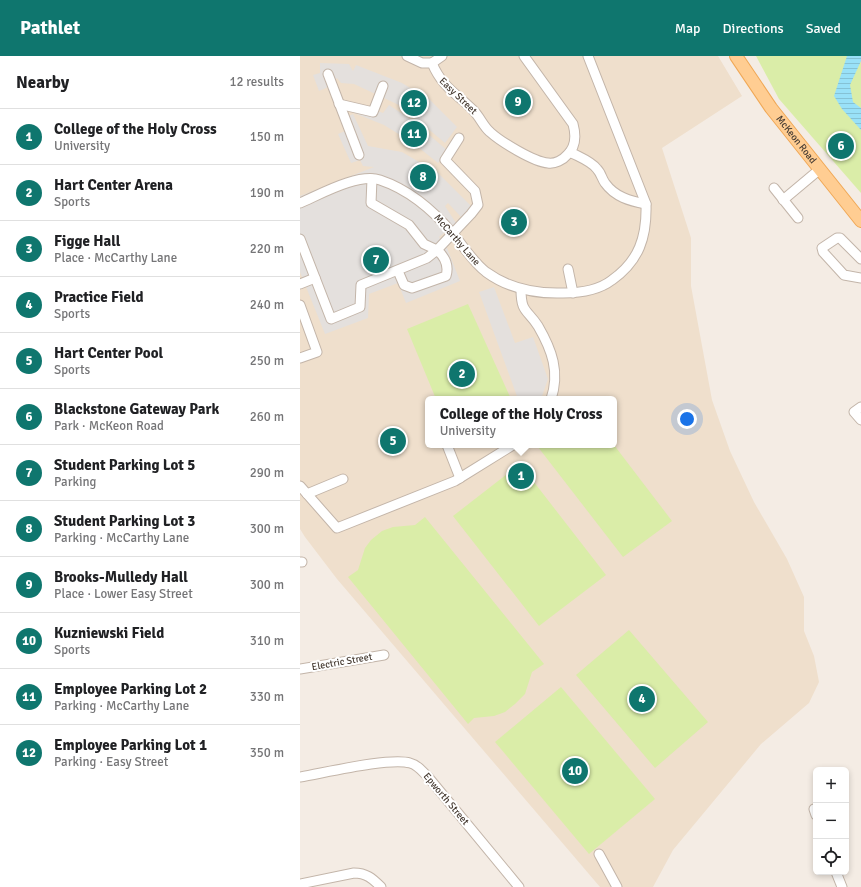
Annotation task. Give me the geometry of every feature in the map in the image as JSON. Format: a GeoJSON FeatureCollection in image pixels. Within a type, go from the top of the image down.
{"type":"FeatureCollection","features":[{"type":"Feature","properties":{"kind":"main road","name":"McKeon Road"},"geometry":{"type":"LineString","coordinates":[[736,56],[768,103],[861,221]]}},
{"type":"Feature","properties":{"kind":"street"},"geometry":{"type":"LineString","coordinates":[[407,56],[422,63],[432,63],[442,56]]}},
{"type":"Feature","properties":{"kind":"street"},"geometry":{"type":"LineString","coordinates":[[524,56],[573,124],[576,135],[570,152],[586,160],[597,169],[605,183],[620,197],[629,201],[646,204]]}},
{"type":"Feature","properties":{"kind":"street","name":"McCarthy Lane"},"geometry":{"type":"LineString","coordinates":[[300,203],[360,178],[379,179],[422,200],[485,271],[499,280],[521,289],[550,294],[573,293],[594,289],[609,283],[631,264],[638,253],[644,236],[646,204],[588,56]]}},
{"type":"Feature","properties":{"kind":"street","name":"Easy Street"},"geometry":{"type":"LineString","coordinates":[[432,63],[438,78],[479,117],[490,132],[536,160],[550,164],[564,159],[570,152]]}},
{"type":"Feature","properties":{"kind":"street"},"geometry":{"type":"LineString","coordinates":[[328,74],[359,155]]}},
{"type":"Feature","properties":{"kind":"street"},"geometry":{"type":"LineString","coordinates":[[339,104],[373,112],[383,86]]}},
{"type":"Feature","properties":{"kind":"street"},"geometry":{"type":"LineString","coordinates":[[300,239],[331,319],[360,307],[361,285],[427,258],[437,250],[478,205],[476,191],[445,160],[459,138]]}},
{"type":"Feature","properties":{"kind":"street"},"geometry":{"type":"LineString","coordinates":[[783,200],[820,169]]}},
{"type":"Feature","properties":{"kind":"street"},"geometry":{"type":"LineString","coordinates":[[372,179],[371,203],[409,225],[424,244],[437,250],[443,255],[448,269],[446,276],[412,288],[404,285],[398,271]]}},
{"type":"Feature","properties":{"kind":"street"},"geometry":{"type":"LineString","coordinates":[[774,188],[798,218]]}},
{"type":"Feature","properties":{"kind":"street"},"geometry":{"type":"LineString","coordinates":[[861,259],[840,238],[837,238],[822,248],[823,252],[844,275],[861,278]]}},
{"type":"Feature","properties":{"kind":"street"},"geometry":{"type":"LineString","coordinates":[[568,269],[573,293]]}},
{"type":"Feature","properties":{"kind":"street"},"geometry":{"type":"LineString","coordinates":[[300,284],[315,278]]}},
{"type":"Feature","properties":{"kind":"street"},"geometry":{"type":"LineString","coordinates":[[521,289],[521,302],[524,310],[538,326],[553,359],[556,381],[552,396]]}},
{"type":"Feature","properties":{"kind":"street"},"geometry":{"type":"LineString","coordinates":[[300,305],[317,352],[300,358]]}},
{"type":"Feature","properties":{"kind":"street"},"geometry":{"type":"LineString","coordinates":[[858,410],[861,420]]}},
{"type":"Feature","properties":{"kind":"street"},"geometry":{"type":"LineString","coordinates":[[448,448],[460,478]]}},
{"type":"Feature","properties":{"kind":"street"},"geometry":{"type":"LineString","coordinates":[[300,486],[337,528],[460,478],[508,448]]}},
{"type":"Feature","properties":{"kind":"street"},"geometry":{"type":"LineString","coordinates":[[307,494],[343,479]]}},
{"type":"Feature","properties":{"kind":"street","name":"Electric Street"},"geometry":{"type":"LineString","coordinates":[[300,669],[384,655]]}},
{"type":"Feature","properties":{"kind":"street","name":"Epworth Street"},"geometry":{"type":"LineString","coordinates":[[300,776],[394,762],[412,763],[429,778],[519,887]]}},
{"type":"Feature","properties":{"kind":"street"},"geometry":{"type":"LineString","coordinates":[[599,854],[616,887]]}},
{"type":"Feature","properties":{"kind":"street"},"geometry":{"type":"LineString","coordinates":[[300,884],[354,873],[362,873],[370,876],[381,887]]}},
{"type":"Feature","properties":{"kind":"street"},"geometry":{"type":"LineString","coordinates":[[837,875],[842,887]]}},
{"type":"Feature","properties":{"kind":"shaded area"},"geometry":{"type":"Polygon","coordinates":[[[300,56],[718,56],[742,96],[662,148],[691,238],[691,286],[712,400],[730,451],[754,502],[787,559],[804,597],[804,631],[814,656],[819,682],[809,703],[761,744],[673,850],[653,887],[600,887],[337,579],[300,529],[300,56]]]}},
{"type":"Feature","properties":{"kind":"shaded area"},"geometry":{"type":"Polygon","coordinates":[[[320,63],[349,64],[353,71],[356,65],[402,83],[430,100],[457,127],[445,143],[401,106],[354,84],[341,83],[337,78],[326,88],[319,91],[313,75],[320,73],[320,63]]]}},
{"type":"Feature","properties":{"kind":"shaded area"},"geometry":{"type":"Polygon","coordinates":[[[357,103],[383,113],[389,105],[413,121],[448,151],[438,163],[413,143],[384,125],[354,113],[357,103]]]}},
{"type":"Feature","properties":{"kind":"shaded area"},"geometry":{"type":"Polygon","coordinates":[[[353,114],[368,146],[402,152],[438,173],[471,206],[461,217],[448,203],[445,206],[456,223],[439,237],[447,248],[460,281],[406,303],[398,283],[369,294],[368,318],[325,334],[300,272],[300,196],[374,167],[363,166],[360,160],[351,163],[338,134],[345,131],[347,117],[353,114]]]}},
{"type":"Feature","properties":{"kind":"shaded area"},"geometry":{"type":"Polygon","coordinates":[[[494,287],[515,343],[533,337],[548,379],[542,396],[517,396],[479,292],[494,287]]]}},
{"type":"Feature","properties":{"kind":"green space"},"geometry":{"type":"Polygon","coordinates":[[[756,56],[861,56],[861,193],[779,99],[756,56]]]}},
{"type":"Feature","properties":{"kind":"green space"},"geometry":{"type":"Polygon","coordinates":[[[468,304],[510,396],[435,396],[407,329],[468,304]]]}},
{"type":"Feature","properties":{"kind":"green space"},"geometry":{"type":"Polygon","coordinates":[[[539,448],[616,448],[672,521],[623,557],[539,448]]]}},
{"type":"Feature","properties":{"kind":"green space"},"geometry":{"type":"Polygon","coordinates":[[[520,464],[606,575],[539,626],[453,516],[520,464]]]}},
{"type":"Feature","properties":{"kind":"green space"},"geometry":{"type":"Polygon","coordinates":[[[425,517],[544,664],[532,672],[525,694],[505,712],[494,716],[474,718],[468,724],[348,577],[358,570],[365,548],[371,540],[382,531],[393,527],[415,525],[425,517]]]}},
{"type":"Feature","properties":{"kind":"green space"},"geometry":{"type":"Polygon","coordinates":[[[629,630],[708,722],[655,768],[576,675],[629,630]]]}},
{"type":"Feature","properties":{"kind":"green space"},"geometry":{"type":"Polygon","coordinates":[[[561,687],[655,799],[589,854],[495,742],[561,687]]]}},
{"type":"Feature","properties":{"kind":"water"},"geometry":{"type":"Polygon","coordinates":[[[847,56],[861,56],[861,61],[850,85],[853,102],[861,108],[861,130],[842,109],[834,96],[847,56]]]}},
{"type":"Feature","properties":{"kind":"place","name":"Brooks-Mulledy Hall"},"geometry":{"type":"Point","coordinates":[518,102]}},
{"type":"Feature","properties":{"kind":"place","name":"Employee Parking Lot 1"},"geometry":{"type":"Point","coordinates":[414,103]}},
{"type":"Feature","properties":{"kind":"place","name":"Employee Parking Lot 2"},"geometry":{"type":"Point","coordinates":[414,134]}},
{"type":"Feature","properties":{"kind":"place","name":"Blackstone Gateway Park"},"geometry":{"type":"Point","coordinates":[841,146]}},
{"type":"Feature","properties":{"kind":"place","name":"Student Parking Lot 3"},"geometry":{"type":"Point","coordinates":[423,177]}},
{"type":"Feature","properties":{"kind":"place","name":"Figge Hall"},"geometry":{"type":"Point","coordinates":[514,222]}},
{"type":"Feature","properties":{"kind":"place","name":"Student Parking Lot 5"},"geometry":{"type":"Point","coordinates":[376,260]}},
{"type":"Feature","properties":{"kind":"place","name":"Hart Center Arena"},"geometry":{"type":"Point","coordinates":[462,374]}},
{"type":"Feature","properties":{"kind":"place","name":"Hart Center Pool"},"geometry":{"type":"Point","coordinates":[393,441]}},
{"type":"Feature","properties":{"kind":"place","name":"College of the Holy Cross"},"geometry":{"type":"Point","coordinates":[521,476]}},
{"type":"Feature","properties":{"kind":"place","name":"Practice Field"},"geometry":{"type":"Point","coordinates":[642,699]}},
{"type":"Feature","properties":{"kind":"place","name":"Kuzniewski Field"},"geometry":{"type":"Point","coordinates":[575,771]}}]}
